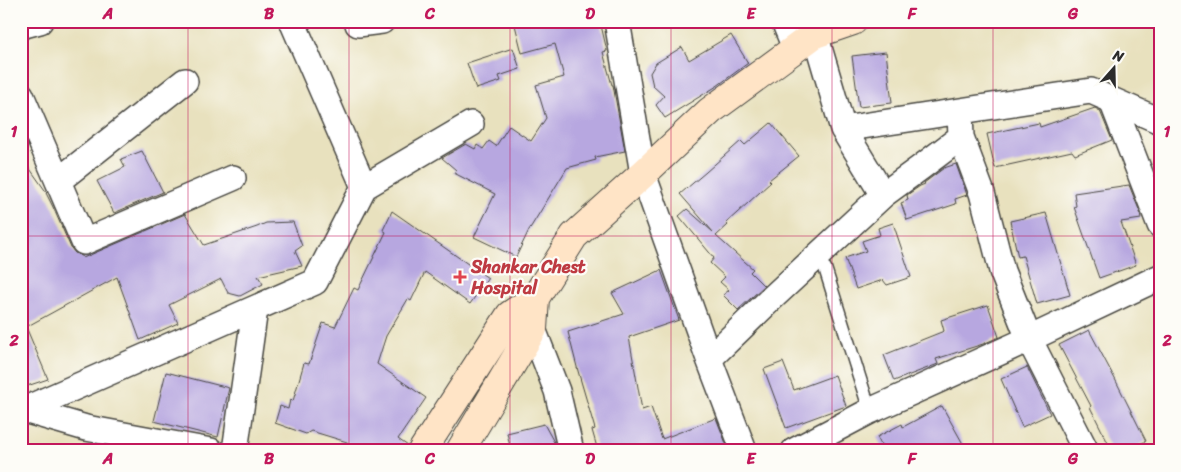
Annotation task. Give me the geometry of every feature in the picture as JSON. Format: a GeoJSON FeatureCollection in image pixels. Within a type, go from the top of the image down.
{"type":"FeatureCollection","features":[{"type":"Feature","properties":{"kind":"street"},"geometry":{"type":"LineString","coordinates":[[21,26],[40,21]]}},
{"type":"Feature","properties":{"kind":"street"},"geometry":{"type":"LineString","coordinates":[[292,21],[364,187]]}},
{"type":"Feature","properties":{"kind":"street"},"geometry":{"type":"LineString","coordinates":[[358,24],[382,21]]}},
{"type":"Feature","properties":{"kind":"street"},"geometry":{"type":"LineString","coordinates":[[617,21],[643,174],[744,451]]}},
{"type":"Feature","properties":{"kind":"street"},"geometry":{"type":"LineString","coordinates":[[784,21],[815,33]]}},
{"type":"Feature","properties":{"kind":"street"},"geometry":{"type":"LineString","coordinates":[[422,451],[510,315],[535,298],[574,236],[710,111],[815,33],[853,21]]}},
{"type":"Feature","properties":{"kind":"street"},"geometry":{"type":"LineString","coordinates":[[815,33],[843,129],[883,195]]}},
{"type":"Feature","properties":{"kind":"street"},"geometry":{"type":"LineString","coordinates":[[58,181],[186,81]]}},
{"type":"Feature","properties":{"kind":"street"},"geometry":{"type":"LineString","coordinates":[[843,129],[1091,92],[1160,121]]}},
{"type":"Feature","properties":{"kind":"street"},"geometry":{"type":"LineString","coordinates":[[21,95],[84,242],[233,178]]}},
{"type":"Feature","properties":{"kind":"street"},"geometry":{"type":"LineString","coordinates":[[1112,101],[1160,225]]}},
{"type":"Feature","properties":{"kind":"street"},"geometry":{"type":"LineString","coordinates":[[960,112],[960,137],[982,193],[1002,271],[1029,339],[1086,451]]}},
{"type":"Feature","properties":{"kind":"street"},"geometry":{"type":"LineString","coordinates":[[23,410],[316,282],[364,187],[471,124]]}},
{"type":"Feature","properties":{"kind":"street"},"geometry":{"type":"LineString","coordinates":[[709,359],[883,195],[960,137]]}},
{"type":"Feature","properties":{"kind":"street"},"geometry":{"type":"LineString","coordinates":[[794,451],[870,412],[1160,277]]}},
{"type":"Feature","properties":{"kind":"street"},"geometry":{"type":"LineString","coordinates":[[535,298],[533,329],[557,391],[571,451]]}},
{"type":"Feature","properties":{"kind":"street"},"geometry":{"type":"LineString","coordinates":[[236,451],[255,309]]}},
{"type":"Feature","properties":{"kind":"street"},"geometry":{"type":"LineString","coordinates":[[510,315],[533,329]]}},
{"type":"Feature","properties":{"kind":"street"},"geometry":{"type":"LineString","coordinates":[[460,451],[533,329]]}},
{"type":"Feature","properties":{"kind":"street"},"geometry":{"type":"LineString","coordinates":[[23,410],[86,428],[211,451]]}},
{"type":"Feature","properties":{"kind":"lane"},"geometry":{"type":"LineString","coordinates":[[825,268],[870,412]]}},
{"type":"Feature","properties":{"kind":"building"},"geometry":{"type":"Polygon","coordinates":[[[514,21],[600,21],[607,51],[603,52],[613,85],[625,151],[595,157],[596,160],[567,168],[529,230],[516,257],[474,237],[495,194],[454,173],[456,170],[442,158],[466,144],[475,149],[477,145],[483,149],[489,141],[496,146],[509,126],[531,141],[546,118],[536,85],[564,77],[555,44],[522,53],[514,21]]]}},
{"type":"Feature","properties":{"kind":"building"},"geometry":{"type":"Polygon","coordinates":[[[731,35],[748,63],[717,86],[665,118],[656,105],[664,96],[653,86],[650,73],[656,63],[682,47],[689,60],[731,35]]]}},
{"type":"Feature","properties":{"kind":"building"},"geometry":{"type":"Polygon","coordinates":[[[513,48],[520,69],[499,76],[501,81],[476,89],[467,63],[513,48]]]}},
{"type":"Feature","properties":{"kind":"building"},"geometry":{"type":"Polygon","coordinates":[[[886,52],[892,103],[859,107],[852,56],[886,52]]]}},
{"type":"Feature","properties":{"kind":"building"},"geometry":{"type":"Polygon","coordinates":[[[1095,108],[1100,111],[1112,140],[1075,155],[1072,151],[995,168],[987,134],[1039,123],[1040,127],[1095,108]]]}},
{"type":"Feature","properties":{"kind":"building"},"geometry":{"type":"Polygon","coordinates":[[[771,123],[799,156],[769,180],[771,182],[726,223],[728,225],[716,236],[753,269],[750,272],[764,286],[738,310],[723,295],[729,290],[720,282],[725,277],[710,263],[714,258],[679,216],[687,209],[713,232],[680,194],[741,141],[745,145],[771,123]]]}},
{"type":"Feature","properties":{"kind":"building"},"geometry":{"type":"Polygon","coordinates":[[[142,151],[163,192],[114,213],[97,181],[125,167],[121,159],[142,151]]]}},
{"type":"Feature","properties":{"kind":"building"},"geometry":{"type":"Polygon","coordinates":[[[21,156],[47,193],[71,248],[83,258],[185,214],[204,245],[266,223],[293,222],[302,246],[295,251],[302,266],[258,276],[263,284],[240,296],[228,293],[221,279],[169,305],[178,323],[140,340],[117,277],[26,327],[48,379],[21,388],[21,156]]]}},
{"type":"Feature","properties":{"kind":"building"},"geometry":{"type":"Polygon","coordinates":[[[956,164],[967,195],[955,199],[956,204],[907,220],[901,203],[908,200],[907,195],[925,184],[944,168],[956,164]]]}},
{"type":"Feature","properties":{"kind":"building"},"geometry":{"type":"Polygon","coordinates":[[[1129,185],[1141,219],[1121,222],[1136,265],[1099,278],[1074,207],[1076,206],[1074,193],[1129,185]]]}},
{"type":"Feature","properties":{"kind":"building"},"geometry":{"type":"Polygon","coordinates":[[[392,211],[488,278],[470,304],[425,272],[411,301],[408,299],[386,336],[377,364],[426,398],[398,439],[408,446],[406,451],[360,451],[347,442],[311,431],[306,434],[275,423],[280,406],[288,409],[290,400],[293,401],[304,363],[309,364],[323,323],[335,327],[354,288],[358,290],[386,232],[383,230],[392,211]]]}},
{"type":"Feature","properties":{"kind":"building"},"geometry":{"type":"Polygon","coordinates":[[[1046,213],[1070,295],[1037,304],[1023,256],[1018,257],[1010,221],[1046,213]]]}},
{"type":"Feature","properties":{"kind":"building"},"geometry":{"type":"Polygon","coordinates":[[[893,223],[911,277],[887,285],[883,280],[856,289],[845,258],[866,251],[862,241],[880,235],[878,228],[893,223]]]}},
{"type":"Feature","properties":{"kind":"building"},"geometry":{"type":"Polygon","coordinates":[[[661,270],[679,320],[629,337],[642,410],[651,407],[662,439],[716,418],[729,451],[598,451],[592,430],[595,429],[568,332],[624,314],[612,293],[661,270]]]}},
{"type":"Feature","properties":{"kind":"building"},"geometry":{"type":"Polygon","coordinates":[[[988,305],[999,337],[936,359],[938,364],[894,381],[884,355],[944,331],[941,320],[988,305]]]}},
{"type":"Feature","properties":{"kind":"building"},"geometry":{"type":"Polygon","coordinates":[[[1089,330],[1146,441],[1126,451],[1112,451],[1059,345],[1089,330]]]}},
{"type":"Feature","properties":{"kind":"building"},"geometry":{"type":"Polygon","coordinates":[[[783,362],[794,390],[835,375],[846,406],[786,428],[764,369],[783,362]]]}},
{"type":"Feature","properties":{"kind":"building"},"geometry":{"type":"Polygon","coordinates":[[[1027,367],[1050,414],[1022,427],[1001,379],[1027,367]]]}},
{"type":"Feature","properties":{"kind":"building"},"geometry":{"type":"Polygon","coordinates":[[[166,372],[229,388],[218,437],[154,421],[166,372]]]}},
{"type":"Feature","properties":{"kind":"building"},"geometry":{"type":"Polygon","coordinates":[[[942,406],[967,451],[884,451],[877,437],[902,424],[903,427],[942,406]]]}},
{"type":"Feature","properties":{"kind":"building"},"geometry":{"type":"Polygon","coordinates":[[[544,424],[555,444],[556,451],[511,451],[507,433],[544,424]]]}},
{"type":"Feature","properties":{"kind":"place","name":"Shankar Chest Hospital"},"geometry":{"type":"Point","coordinates":[460,277]}}]}
